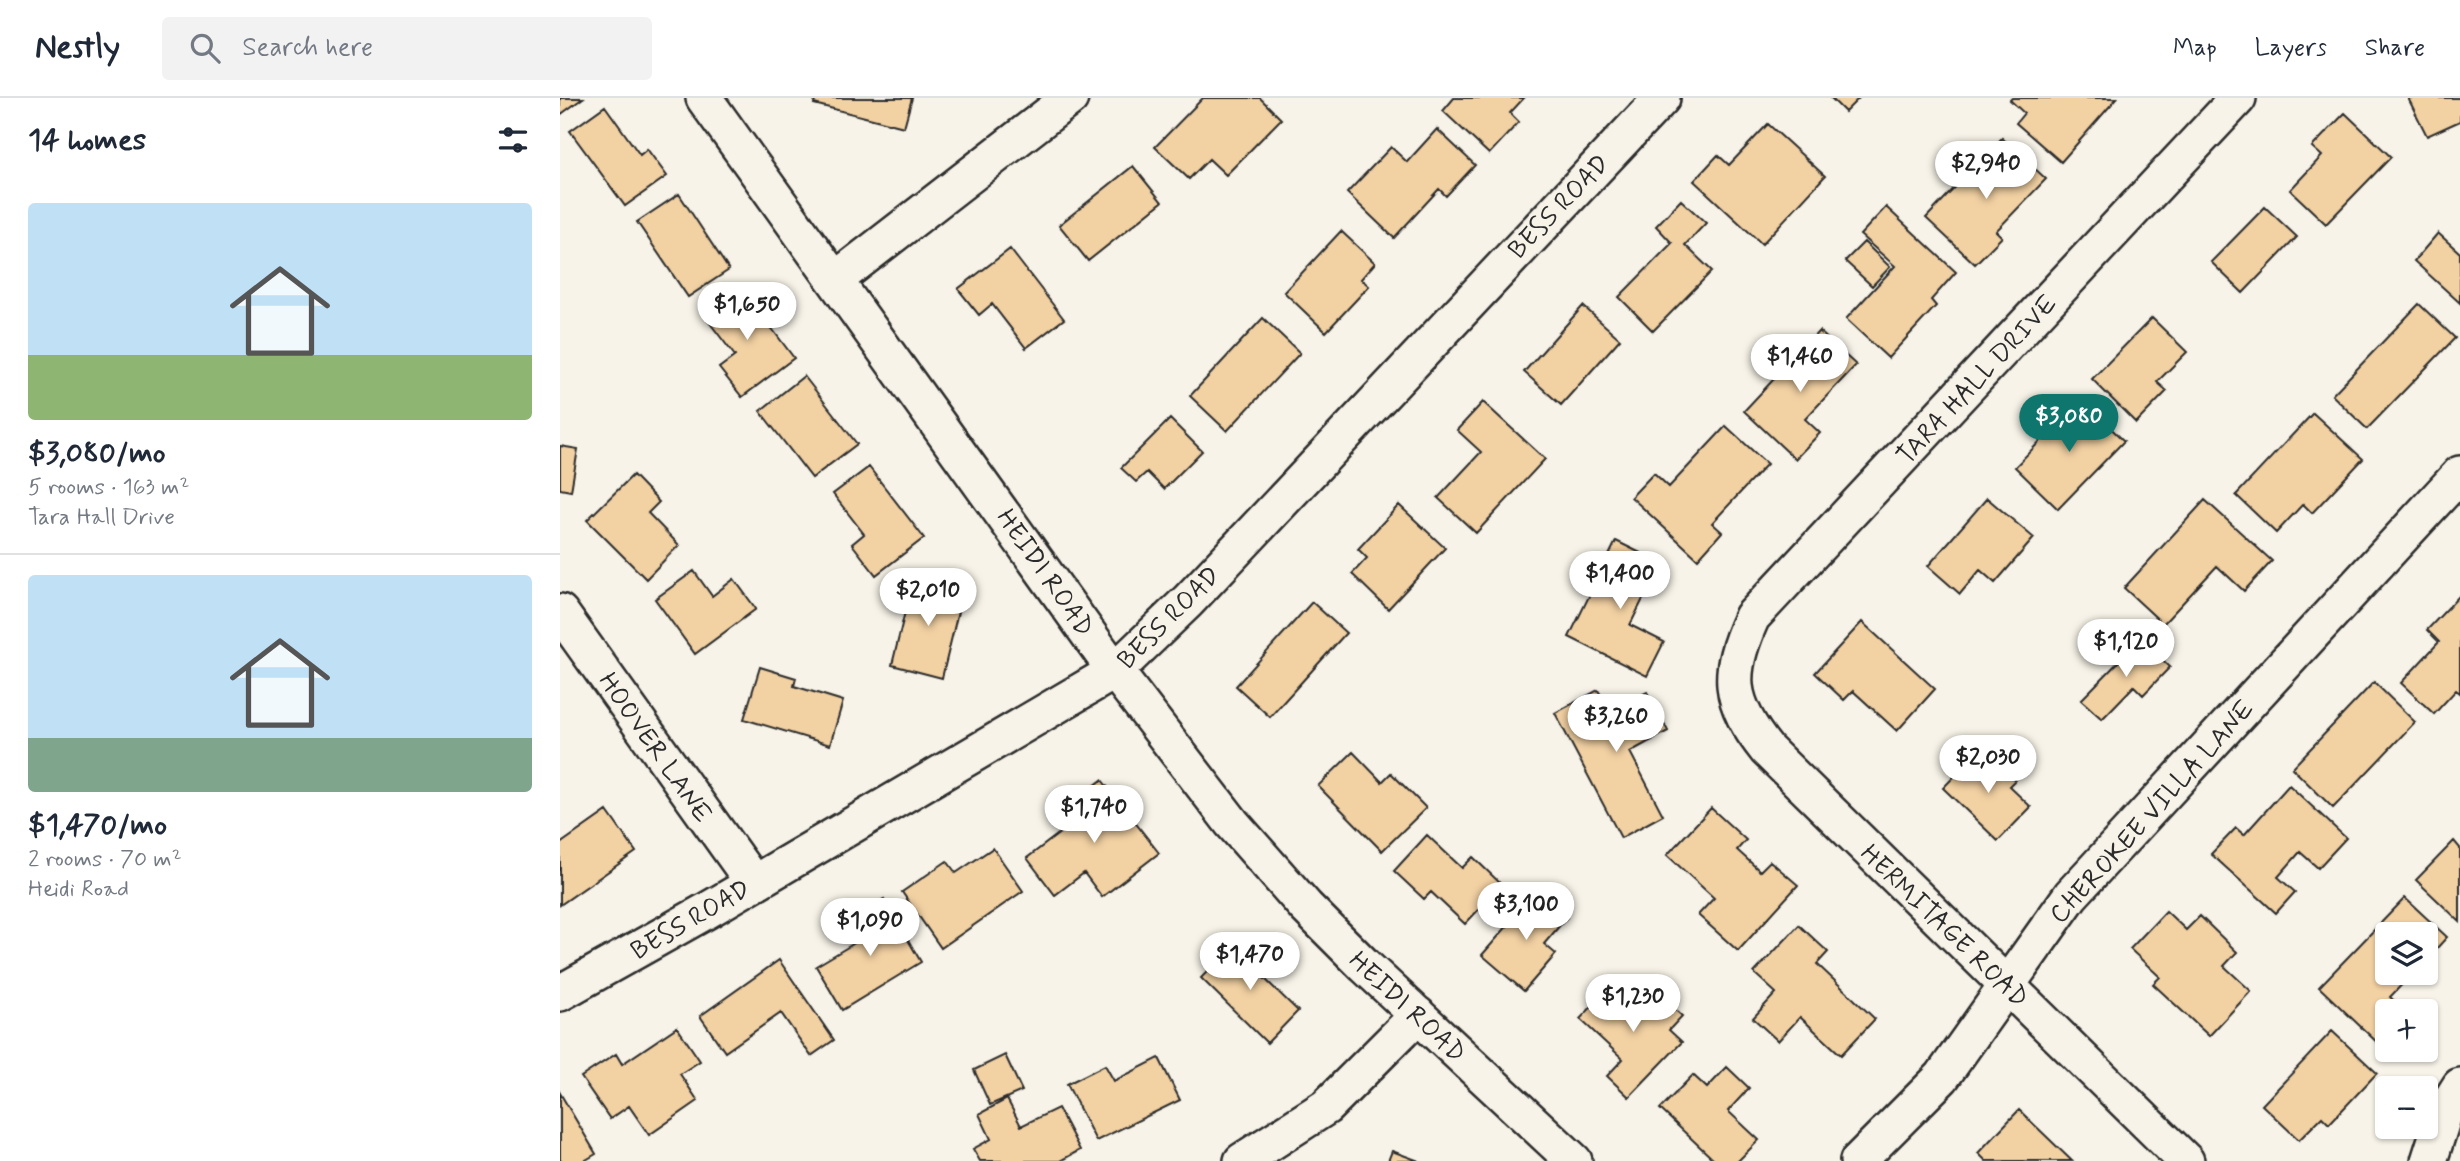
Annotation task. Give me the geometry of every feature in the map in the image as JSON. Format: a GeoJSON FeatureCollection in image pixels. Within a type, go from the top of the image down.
{"type":"FeatureCollection","features":[{"type":"Feature","properties":{"kind":"street","name":"HEIDI ROAD"},"geometry":{"type":"LineString","coordinates":[[704,98],[1115,671],[1256,851],[1306,907],[1574,1161]]}},
{"type":"Feature","properties":{"kind":"street"},"geometry":{"type":"LineString","coordinates":[[835,280],[1070,98]]}},
{"type":"Feature","properties":{"kind":"street","name":"BESS ROAD"},"geometry":{"type":"LineString","coordinates":[[560,993],[1115,671],[1188,601],[1662,98]]}},
{"type":"Feature","properties":{"kind":"street","name":"TARA HALL DRIVE"},"geometry":{"type":"LineString","coordinates":[[1734,672],[1739,647],[1752,617],[2238,98]]}},
{"type":"Feature","properties":{"kind":"street","name":"CHEROKEE VILLA LANE"},"geometry":{"type":"LineString","coordinates":[[1858,1161],[1941,1077],[2071,895],[2460,474]]}},
{"type":"Feature","properties":{"kind":"street","name":"HOOVER LANE"},"geometry":{"type":"LineString","coordinates":[[560,612],[753,883]]}},
{"type":"Feature","properties":{"kind":"street","name":"HERMITAGE ROAD"},"geometry":{"type":"LineString","coordinates":[[1734,672],[1745,722],[1767,750],[2186,1161]]}},
{"type":"Feature","properties":{"kind":"street"},"geometry":{"type":"LineString","coordinates":[[1242,1161],[1326,1107],[1418,1015]]}},
{"type":"Feature","properties":{"kind":"street"},"geometry":{"type":"LineString","coordinates":[[2429,1161],[2446,1108],[2460,1086]]}},
{"type":"Feature","properties":{"kind":"building"},"geometry":{"type":"Polygon","coordinates":[[[560,98],[583,98],[560,115],[560,98]]]}},
{"type":"Feature","properties":{"kind":"building"},"geometry":{"type":"Polygon","coordinates":[[[816,98],[912,98],[904,127],[814,104],[816,98]]]}},
{"type":"Feature","properties":{"kind":"building"},"geometry":{"type":"Polygon","coordinates":[[[1203,98],[1260,98],[1281,119],[1226,175],[1209,159],[1189,179],[1155,147],[1203,98]]]}},
{"type":"Feature","properties":{"kind":"building"},"geometry":{"type":"Polygon","coordinates":[[[1454,98],[1524,98],[1510,113],[1519,122],[1489,154],[1443,111],[1454,98]]]}},
{"type":"Feature","properties":{"kind":"building"},"geometry":{"type":"Polygon","coordinates":[[[1831,98],[1859,98],[1845,112],[1831,98]]]}},
{"type":"Feature","properties":{"kind":"building"},"geometry":{"type":"Polygon","coordinates":[[[2117,98],[2061,162],[2016,123],[2024,113],[2010,100],[2117,98]]]}},
{"type":"Feature","properties":{"kind":"building"},"geometry":{"type":"Polygon","coordinates":[[[2408,98],[2460,98],[2460,121],[2427,136],[2408,98]]]}},
{"type":"Feature","properties":{"kind":"building"},"geometry":{"type":"Polygon","coordinates":[[[605,106],[640,155],[647,149],[667,176],[625,206],[570,131],[605,106]]]}},
{"type":"Feature","properties":{"kind":"building"},"geometry":{"type":"Polygon","coordinates":[[[2345,113],[2391,157],[2326,224],[2290,190],[2322,156],[2312,147],[2345,113]]]}},
{"type":"Feature","properties":{"kind":"building"},"geometry":{"type":"Polygon","coordinates":[[[1768,124],[1825,176],[1762,244],[1694,181],[1718,155],[1729,165],[1768,124]]]}},
{"type":"Feature","properties":{"kind":"building"},"geometry":{"type":"Polygon","coordinates":[[[1437,129],[1475,165],[1446,196],[1439,189],[1394,238],[1347,193],[1391,147],[1407,162],[1437,129]]]}},
{"type":"Feature","properties":{"kind":"building"},"geometry":{"type":"Polygon","coordinates":[[[2002,138],[2046,179],[1996,231],[2002,237],[1975,264],[1926,218],[2002,138]]]}},
{"type":"Feature","properties":{"kind":"building"},"geometry":{"type":"Polygon","coordinates":[[[1133,166],[1162,202],[1088,261],[1059,225],[1133,166]]]}},
{"type":"Feature","properties":{"kind":"building"},"geometry":{"type":"Polygon","coordinates":[[[679,194],[729,270],[688,297],[637,222],[679,194]]]}},
{"type":"Feature","properties":{"kind":"building"},"geometry":{"type":"Polygon","coordinates":[[[1681,200],[1706,223],[1685,245],[1712,271],[1653,331],[1619,297],[1672,243],[1656,226],[1681,200]]]}},
{"type":"Feature","properties":{"kind":"building"},"geometry":{"type":"Polygon","coordinates":[[[1886,207],[1956,272],[1931,300],[1936,306],[1888,358],[1846,319],[1895,266],[1860,235],[1886,207]]]}},
{"type":"Feature","properties":{"kind":"building"},"geometry":{"type":"Polygon","coordinates":[[[2265,207],[2297,237],[2243,293],[2211,262],[2265,207]]]}},
{"type":"Feature","properties":{"kind":"building"},"geometry":{"type":"Polygon","coordinates":[[[1341,231],[1375,263],[1361,279],[1369,286],[1326,332],[1284,292],[1341,231]]]}},
{"type":"Feature","properties":{"kind":"building"},"geometry":{"type":"Polygon","coordinates":[[[2438,233],[2460,253],[2460,303],[2414,261],[2438,233]]]}},
{"type":"Feature","properties":{"kind":"building"},"geometry":{"type":"Polygon","coordinates":[[[1864,242],[1890,267],[1872,286],[1845,261],[1864,242]]]}},
{"type":"Feature","properties":{"kind":"building"},"geometry":{"type":"Polygon","coordinates":[[[1010,249],[1064,319],[1026,348],[992,304],[979,315],[958,289],[1010,249]]]}},
{"type":"Feature","properties":{"kind":"building"},"geometry":{"type":"Polygon","coordinates":[[[740,286],[794,358],[742,397],[719,368],[735,356],[703,314],[740,286]]]}},
{"type":"Feature","properties":{"kind":"building"},"geometry":{"type":"Polygon","coordinates":[[[2419,304],[2455,338],[2367,429],[2332,395],[2419,304]]]}},
{"type":"Feature","properties":{"kind":"building"},"geometry":{"type":"Polygon","coordinates":[[[1583,306],[1620,339],[1561,405],[1524,372],[1583,306]]]}},
{"type":"Feature","properties":{"kind":"building"},"geometry":{"type":"Polygon","coordinates":[[[1263,318],[1300,353],[1227,431],[1190,396],[1263,318]]]}},
{"type":"Feature","properties":{"kind":"building"},"geometry":{"type":"Polygon","coordinates":[[[2152,318],[2187,352],[2157,382],[2167,391],[2136,423],[2092,379],[2152,318]]]}},
{"type":"Feature","properties":{"kind":"building"},"geometry":{"type":"Polygon","coordinates":[[[1819,331],[1856,365],[1805,419],[1820,433],[1795,459],[1744,411],[1819,331]]]}},
{"type":"Feature","properties":{"kind":"building"},"geometry":{"type":"Polygon","coordinates":[[[804,376],[857,444],[812,478],[760,411],[804,376]]]}},
{"type":"Feature","properties":{"kind":"building"},"geometry":{"type":"Polygon","coordinates":[[[2081,399],[2124,441],[2058,509],[2015,467],[2081,399]]]}},
{"type":"Feature","properties":{"kind":"building"},"geometry":{"type":"Polygon","coordinates":[[[1483,402],[1545,459],[1476,533],[1438,498],[1481,452],[1457,430],[1483,402]]]}},
{"type":"Feature","properties":{"kind":"building"},"geometry":{"type":"Polygon","coordinates":[[[2313,413],[2363,459],[2312,513],[2303,504],[2276,533],[2236,495],[2313,413]]]}},
{"type":"Feature","properties":{"kind":"building"},"geometry":{"type":"Polygon","coordinates":[[[1170,419],[1202,451],[1164,489],[1147,472],[1136,482],[1121,468],[1170,419]]]}},
{"type":"Feature","properties":{"kind":"building"},"geometry":{"type":"Polygon","coordinates":[[[1726,426],[1767,464],[1712,523],[1722,532],[1698,559],[1631,497],[1654,473],[1669,487],[1726,426]]]}},
{"type":"Feature","properties":{"kind":"building"},"geometry":{"type":"Polygon","coordinates":[[[560,446],[578,449],[571,491],[560,489],[560,446]]]}},
{"type":"Feature","properties":{"kind":"building"},"geometry":{"type":"Polygon","coordinates":[[[869,467],[924,538],[876,575],[852,544],[864,534],[833,494],[869,467]]]}},
{"type":"Feature","properties":{"kind":"building"},"geometry":{"type":"Polygon","coordinates":[[[633,475],[659,502],[648,513],[679,545],[646,579],[587,520],[633,475]]]}},
{"type":"Feature","properties":{"kind":"building"},"geometry":{"type":"Polygon","coordinates":[[[1987,498],[2034,538],[1995,583],[1980,570],[1960,594],[1928,566],[1987,498]]]}},
{"type":"Feature","properties":{"kind":"building"},"geometry":{"type":"Polygon","coordinates":[[[2205,500],[2272,561],[2244,591],[2217,566],[2163,624],[2124,588],[2205,500]]]}},
{"type":"Feature","properties":{"kind":"building"},"geometry":{"type":"Polygon","coordinates":[[[1399,505],[1445,548],[1388,609],[1352,574],[1367,558],[1358,549],[1399,505]]]}},
{"type":"Feature","properties":{"kind":"building"},"geometry":{"type":"Polygon","coordinates":[[[1616,541],[1661,563],[1630,625],[1664,642],[1647,676],[1569,637],[1616,541]]]}},
{"type":"Feature","properties":{"kind":"building"},"geometry":{"type":"Polygon","coordinates":[[[694,571],[712,596],[734,579],[756,609],[695,654],[655,599],[694,571]]]}},
{"type":"Feature","properties":{"kind":"building"},"geometry":{"type":"Polygon","coordinates":[[[913,579],[963,591],[942,678],[892,665],[913,579]]]}},
{"type":"Feature","properties":{"kind":"building"},"geometry":{"type":"Polygon","coordinates":[[[2460,595],[2460,693],[2456,690],[2434,714],[2401,683],[2439,642],[2427,630],[2460,595]]]}},
{"type":"Feature","properties":{"kind":"building"},"geometry":{"type":"Polygon","coordinates":[[[1312,602],[1346,633],[1270,717],[1236,686],[1312,602]]]}},
{"type":"Feature","properties":{"kind":"building"},"geometry":{"type":"Polygon","coordinates":[[[1862,622],[1935,689],[1897,731],[1853,691],[1844,700],[1815,673],[1862,622]]]}},
{"type":"Feature","properties":{"kind":"building"},"geometry":{"type":"Polygon","coordinates":[[[2141,639],[2170,667],[2143,695],[2134,686],[2102,719],[2081,700],[2141,639]]]}},
{"type":"Feature","properties":{"kind":"building"},"geometry":{"type":"Polygon","coordinates":[[[760,667],[796,678],[794,686],[843,701],[830,745],[744,719],[760,667]]]}},
{"type":"Feature","properties":{"kind":"building"},"geometry":{"type":"Polygon","coordinates":[[[2374,682],[2415,722],[2333,808],[2292,768],[2374,682]]]}},
{"type":"Feature","properties":{"kind":"building"},"geometry":{"type":"Polygon","coordinates":[[[1598,690],[1610,711],[1647,692],[1668,731],[1630,752],[1663,815],[1621,838],[1555,713],[1598,690]]]}},
{"type":"Feature","properties":{"kind":"building"},"geometry":{"type":"Polygon","coordinates":[[[1982,748],[2015,780],[2009,786],[2031,807],[1998,841],[1943,788],[1982,748]]]}},
{"type":"Feature","properties":{"kind":"building"},"geometry":{"type":"Polygon","coordinates":[[[1353,752],[1382,782],[1391,773],[1426,808],[1382,851],[1318,786],[1353,752]]]}},
{"type":"Feature","properties":{"kind":"building"},"geometry":{"type":"Polygon","coordinates":[[[1102,780],[1159,853],[1102,897],[1084,873],[1055,895],[1027,858],[1074,822],[1064,809],[1102,780]]]}},
{"type":"Feature","properties":{"kind":"building"},"geometry":{"type":"Polygon","coordinates":[[[2289,785],[2346,838],[2318,868],[2300,852],[2278,877],[2295,892],[2276,913],[2211,854],[2236,828],[2244,835],[2289,785]]]}},
{"type":"Feature","properties":{"kind":"building"},"geometry":{"type":"Polygon","coordinates":[[[1711,808],[1746,840],[1737,850],[1760,871],[1770,861],[1798,885],[1738,951],[1698,915],[1714,898],[1667,855],[1711,808]]]}},
{"type":"Feature","properties":{"kind":"building"},"geometry":{"type":"Polygon","coordinates":[[[607,811],[636,852],[560,905],[560,844],[607,811]]]}},
{"type":"Feature","properties":{"kind":"building"},"geometry":{"type":"Polygon","coordinates":[[[1427,835],[1462,868],[1473,857],[1502,885],[1465,924],[1431,892],[1424,899],[1394,871],[1427,835]]]}},
{"type":"Feature","properties":{"kind":"building"},"geometry":{"type":"Polygon","coordinates":[[[2454,841],[2460,848],[2460,922],[2416,880],[2454,841]]]}},
{"type":"Feature","properties":{"kind":"building"},"geometry":{"type":"Polygon","coordinates":[[[993,848],[1023,891],[941,948],[902,892],[947,861],[956,873],[993,848]]]}},
{"type":"Feature","properties":{"kind":"building"},"geometry":{"type":"Polygon","coordinates":[[[1537,892],[1567,917],[1544,944],[1556,954],[1524,991],[1482,955],[1537,892]]]}},
{"type":"Feature","properties":{"kind":"building"},"geometry":{"type":"Polygon","coordinates":[[[2405,898],[2431,922],[2382,922],[2405,898]]]}},
{"type":"Feature","properties":{"kind":"building"},"geometry":{"type":"Polygon","coordinates":[[[884,899],[921,962],[842,1010],[816,966],[868,935],[856,916],[884,899]]]}},
{"type":"Feature","properties":{"kind":"building"},"geometry":{"type":"Polygon","coordinates":[[[2166,911],[2186,930],[2200,916],[2237,952],[2224,966],[2251,991],[2209,1036],[2153,984],[2160,977],[2130,949],[2166,911]]]}},
{"type":"Feature","properties":{"kind":"building"},"geometry":{"type":"Polygon","coordinates":[[[1799,925],[1828,952],[1817,964],[1875,1019],[1841,1055],[1800,1017],[1778,1041],[1753,1018],[1776,993],[1754,973],[1799,925]]]}},
{"type":"Feature","properties":{"kind":"building"},"geometry":{"type":"Polygon","coordinates":[[[2375,929],[2375,985],[2402,985],[2390,997],[2392,999],[2375,999],[2375,1040],[2319,987],[2375,929]]]}},
{"type":"Feature","properties":{"kind":"building"},"geometry":{"type":"Polygon","coordinates":[[[2438,929],[2447,937],[2438,947],[2438,929]]]}},
{"type":"Feature","properties":{"kind":"building"},"geometry":{"type":"Polygon","coordinates":[[[1237,941],[1269,971],[1263,977],[1298,1011],[1267,1043],[1201,978],[1237,941]]]}},
{"type":"Feature","properties":{"kind":"building"},"geometry":{"type":"Polygon","coordinates":[[[779,960],[834,1040],[811,1056],[781,1013],[725,1052],[700,1016],[779,960]]]}},
{"type":"Feature","properties":{"kind":"building"},"geometry":{"type":"Polygon","coordinates":[[[1617,980],[1648,1009],[1660,996],[1682,1016],[1669,1030],[1682,1042],[1629,1097],[1607,1076],[1623,1059],[1580,1019],[1617,980]]]}},
{"type":"Feature","properties":{"kind":"building"},"geometry":{"type":"Polygon","coordinates":[[[677,1027],[700,1061],[680,1074],[698,1101],[649,1135],[629,1106],[610,1119],[581,1077],[616,1054],[622,1064],[677,1027]]]}},
{"type":"Feature","properties":{"kind":"building"},"geometry":{"type":"Polygon","coordinates":[[[2332,1031],[2377,1073],[2329,1124],[2322,1117],[2299,1140],[2262,1105],[2332,1031]]]}},
{"type":"Feature","properties":{"kind":"building"},"geometry":{"type":"Polygon","coordinates":[[[1005,1055],[1022,1091],[990,1105],[974,1070],[1005,1055]]]}},
{"type":"Feature","properties":{"kind":"building"},"geometry":{"type":"Polygon","coordinates":[[[1159,1058],[1180,1100],[1096,1141],[1067,1084],[1105,1065],[1114,1081],[1159,1058]]]}},
{"type":"Feature","properties":{"kind":"building"},"geometry":{"type":"Polygon","coordinates":[[[1727,1067],[1749,1088],[1728,1111],[1759,1140],[1738,1161],[1715,1161],[1660,1109],[1693,1075],[1707,1088],[1727,1067]]]}},
{"type":"Feature","properties":{"kind":"building"},"geometry":{"type":"Polygon","coordinates":[[[560,1093],[596,1154],[584,1161],[560,1161],[560,1093]]]}},
{"type":"Feature","properties":{"kind":"building"},"geometry":{"type":"Polygon","coordinates":[[[1007,1099],[1021,1126],[1058,1108],[1080,1150],[1060,1161],[980,1161],[973,1149],[991,1139],[979,1114],[1007,1099]]]}},
{"type":"Feature","properties":{"kind":"building"},"geometry":{"type":"Polygon","coordinates":[[[2019,1110],[2072,1161],[1986,1161],[1978,1153],[2019,1110]]]}},
{"type":"Feature","properties":{"kind":"building"},"geometry":{"type":"Polygon","coordinates":[[[1392,1151],[1419,1161],[1388,1161],[1392,1151]]]}}]}
